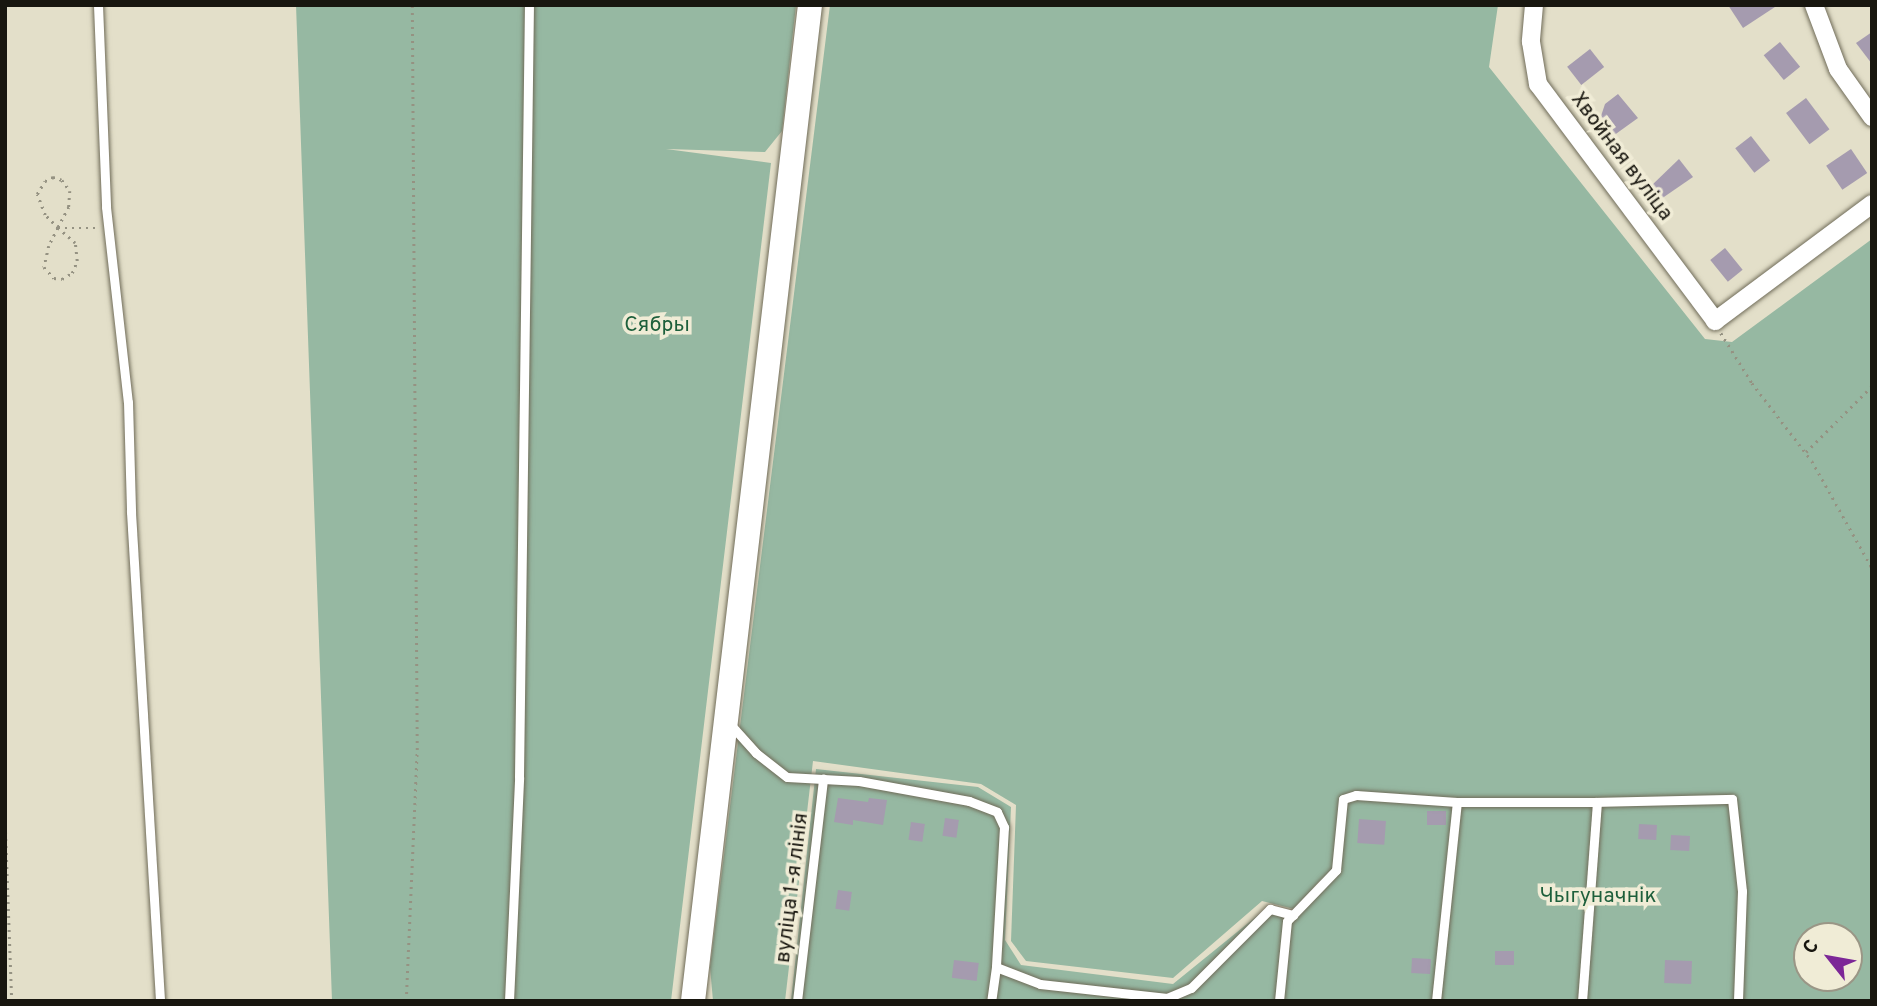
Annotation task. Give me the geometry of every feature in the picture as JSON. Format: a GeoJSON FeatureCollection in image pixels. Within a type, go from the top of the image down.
{"type":"FeatureCollection","features":[{"type":"Feature","properties":{"kind":"main road"},"geometry":{"type":"LineString","coordinates":[[693,1001],[810,5]]}},
{"type":"Feature","properties":{"kind":"street","name":"Хвойная вуліца"},"geometry":{"type":"LineString","coordinates":[[1534,5],[1531,42],[1538,84],[1715,321]]}},
{"type":"Feature","properties":{"kind":"street"},"geometry":{"type":"LineString","coordinates":[[1814,5],[1838,69],[1872,117]]}},
{"type":"Feature","properties":{"kind":"street"},"geometry":{"type":"LineString","coordinates":[[1715,321],[1872,204]]}},
{"type":"Feature","properties":{"kind":"lane"},"geometry":{"type":"LineString","coordinates":[[98,5],[100,117],[108,228],[128,402],[132,540],[160,1001]]}},
{"type":"Feature","properties":{"kind":"lane"},"geometry":{"type":"LineString","coordinates":[[509,1001],[519,777],[529,5]]}},
{"type":"Feature","properties":{"kind":"lane"},"geometry":{"type":"LineString","coordinates":[[727,720],[756,753],[787,777],[859,781],[969,801],[997,811],[1004,827],[996,968],[991,1001]]}},
{"type":"Feature","properties":{"kind":"lane","name":"вуліца 1-я лінія"},"geometry":{"type":"LineString","coordinates":[[797,1001],[823,779]]}},
{"type":"Feature","properties":{"kind":"lane"},"geometry":{"type":"LineString","coordinates":[[1279,1001],[1287,920],[1336,870],[1343,799],[1356,795],[1457,802],[1732,799],[1742,891],[1738,1001]]}},
{"type":"Feature","properties":{"kind":"lane"},"geometry":{"type":"LineString","coordinates":[[1436,1001],[1457,802]]}},
{"type":"Feature","properties":{"kind":"lane"},"geometry":{"type":"LineString","coordinates":[[1582,1001],[1597,802]]}},
{"type":"Feature","properties":{"kind":"lane"},"geometry":{"type":"LineString","coordinates":[[996,968],[1040,984],[1138,997],[1167,998],[1191,988],[1270,909],[1293,915]]}},
{"type":"Feature","properties":{"kind":"path"},"geometry":{"type":"LineString","coordinates":[[406,1001],[417,750],[412,5]]}},
{"type":"Feature","properties":{"kind":"path"},"geometry":{"type":"LineString","coordinates":[[58,228],[49,246],[44,267],[54,278],[62,279],[72,273],[77,261],[75,243],[58,228],[45,215],[37,194],[45,181],[53,177],[62,180],[70,191],[69,207],[58,228]]}},
{"type":"Feature","properties":{"kind":"path"},"geometry":{"type":"LineString","coordinates":[[58,228],[108,228]]}},
{"type":"Feature","properties":{"kind":"path"},"geometry":{"type":"LineString","coordinates":[[1715,321],[1752,383],[1805,452],[1872,568]]}},
{"type":"Feature","properties":{"kind":"path"},"geometry":{"type":"LineString","coordinates":[[1805,452],[1872,386]]}},
{"type":"Feature","properties":{"kind":"path"},"geometry":{"type":"LineString","coordinates":[[5,811],[12,1001]]}},
{"type":"Feature","properties":{"kind":"green space","name":"Сябры"},"geometry":{"type":"Polygon","coordinates":[[[296,5],[796,5],[782,131],[765,152],[666,149],[771,163],[671,1001],[332,1001],[296,5]]]}},
{"type":"Feature","properties":{"kind":"green space","name":"Чыгуначнік"},"geometry":{"type":"Polygon","coordinates":[[[830,5],[1498,5],[1489,67],[1705,339],[1732,342],[1872,239],[1872,1001],[791,1001],[816,769],[978,787],[1011,807],[1005,940],[1021,965],[1173,984],[1263,911],[1295,918],[1324,876],[1294,909],[1262,901],[1173,978],[1026,961],[1011,941],[1016,805],[981,784],[813,761],[785,1001],[713,1001],[710,967],[830,5]]]}},
{"type":"Feature","properties":{"kind":"building"},"geometry":{"type":"Polygon","coordinates":[[[1728,5],[1778,5],[1743,28],[1728,5]]]}},
{"type":"Feature","properties":{"kind":"building"},"geometry":{"type":"Polygon","coordinates":[[[1872,32],[1872,64],[1856,43],[1872,32]]]}},
{"type":"Feature","properties":{"kind":"building"},"geometry":{"type":"Polygon","coordinates":[[[1780,42],[1800,67],[1784,80],[1764,55],[1780,42]]]}},
{"type":"Feature","properties":{"kind":"building"},"geometry":{"type":"Polygon","coordinates":[[[1590,49],[1604,67],[1581,85],[1567,67],[1590,49]]]}},
{"type":"Feature","properties":{"kind":"building"},"geometry":{"type":"Polygon","coordinates":[[[1618,94],[1638,118],[1606,141],[1599,130],[1603,126],[1601,116],[1605,104],[1618,94]]]}},
{"type":"Feature","properties":{"kind":"building"},"geometry":{"type":"Polygon","coordinates":[[[1806,98],[1829,129],[1810,144],[1786,113],[1806,98]]]}},
{"type":"Feature","properties":{"kind":"building"},"geometry":{"type":"Polygon","coordinates":[[[1751,136],[1770,160],[1754,173],[1735,148],[1751,136]]]}},
{"type":"Feature","properties":{"kind":"building"},"geometry":{"type":"Polygon","coordinates":[[[1851,149],[1867,173],[1842,190],[1826,166],[1851,149]]]}},
{"type":"Feature","properties":{"kind":"building"},"geometry":{"type":"Polygon","coordinates":[[[1679,159],[1693,177],[1661,199],[1651,186],[1679,159]]]}},
{"type":"Feature","properties":{"kind":"building"},"geometry":{"type":"Polygon","coordinates":[[[1725,248],[1743,270],[1728,282],[1710,260],[1725,248]]]}},
{"type":"Feature","properties":{"kind":"building"},"geometry":{"type":"Polygon","coordinates":[[[838,798],[868,802],[869,798],[887,800],[883,825],[853,820],[853,825],[834,822],[838,798]]]}},
{"type":"Feature","properties":{"kind":"building"},"geometry":{"type":"Polygon","coordinates":[[[1427,811],[1446,811],[1446,825],[1427,825],[1427,811]]]}},
{"type":"Feature","properties":{"kind":"building"},"geometry":{"type":"Polygon","coordinates":[[[945,818],[959,820],[956,838],[942,836],[945,818]]]}},
{"type":"Feature","properties":{"kind":"building"},"geometry":{"type":"Polygon","coordinates":[[[1359,819],[1386,821],[1384,845],[1357,843],[1359,819]]]}},
{"type":"Feature","properties":{"kind":"building"},"geometry":{"type":"Polygon","coordinates":[[[911,822],[925,824],[922,842],[908,840],[911,822]]]}},
{"type":"Feature","properties":{"kind":"building"},"geometry":{"type":"Polygon","coordinates":[[[1639,824],[1657,825],[1656,840],[1638,839],[1639,824]]]}},
{"type":"Feature","properties":{"kind":"building"},"geometry":{"type":"Polygon","coordinates":[[[1671,835],[1690,836],[1689,851],[1670,850],[1671,835]]]}},
{"type":"Feature","properties":{"kind":"building"},"geometry":{"type":"Polygon","coordinates":[[[838,890],[852,892],[849,911],[835,909],[838,890]]]}},
{"type":"Feature","properties":{"kind":"building"},"geometry":{"type":"Polygon","coordinates":[[[1495,951],[1514,951],[1514,965],[1495,965],[1495,951]]]}},
{"type":"Feature","properties":{"kind":"building"},"geometry":{"type":"Polygon","coordinates":[[[1412,958],[1431,959],[1430,974],[1411,973],[1412,958]]]}},
{"type":"Feature","properties":{"kind":"building"},"geometry":{"type":"Polygon","coordinates":[[[954,960],[979,963],[977,981],[952,978],[954,960]]]}},
{"type":"Feature","properties":{"kind":"building"},"geometry":{"type":"Polygon","coordinates":[[[1665,960],[1692,961],[1691,984],[1664,983],[1665,960]]]}}]}
